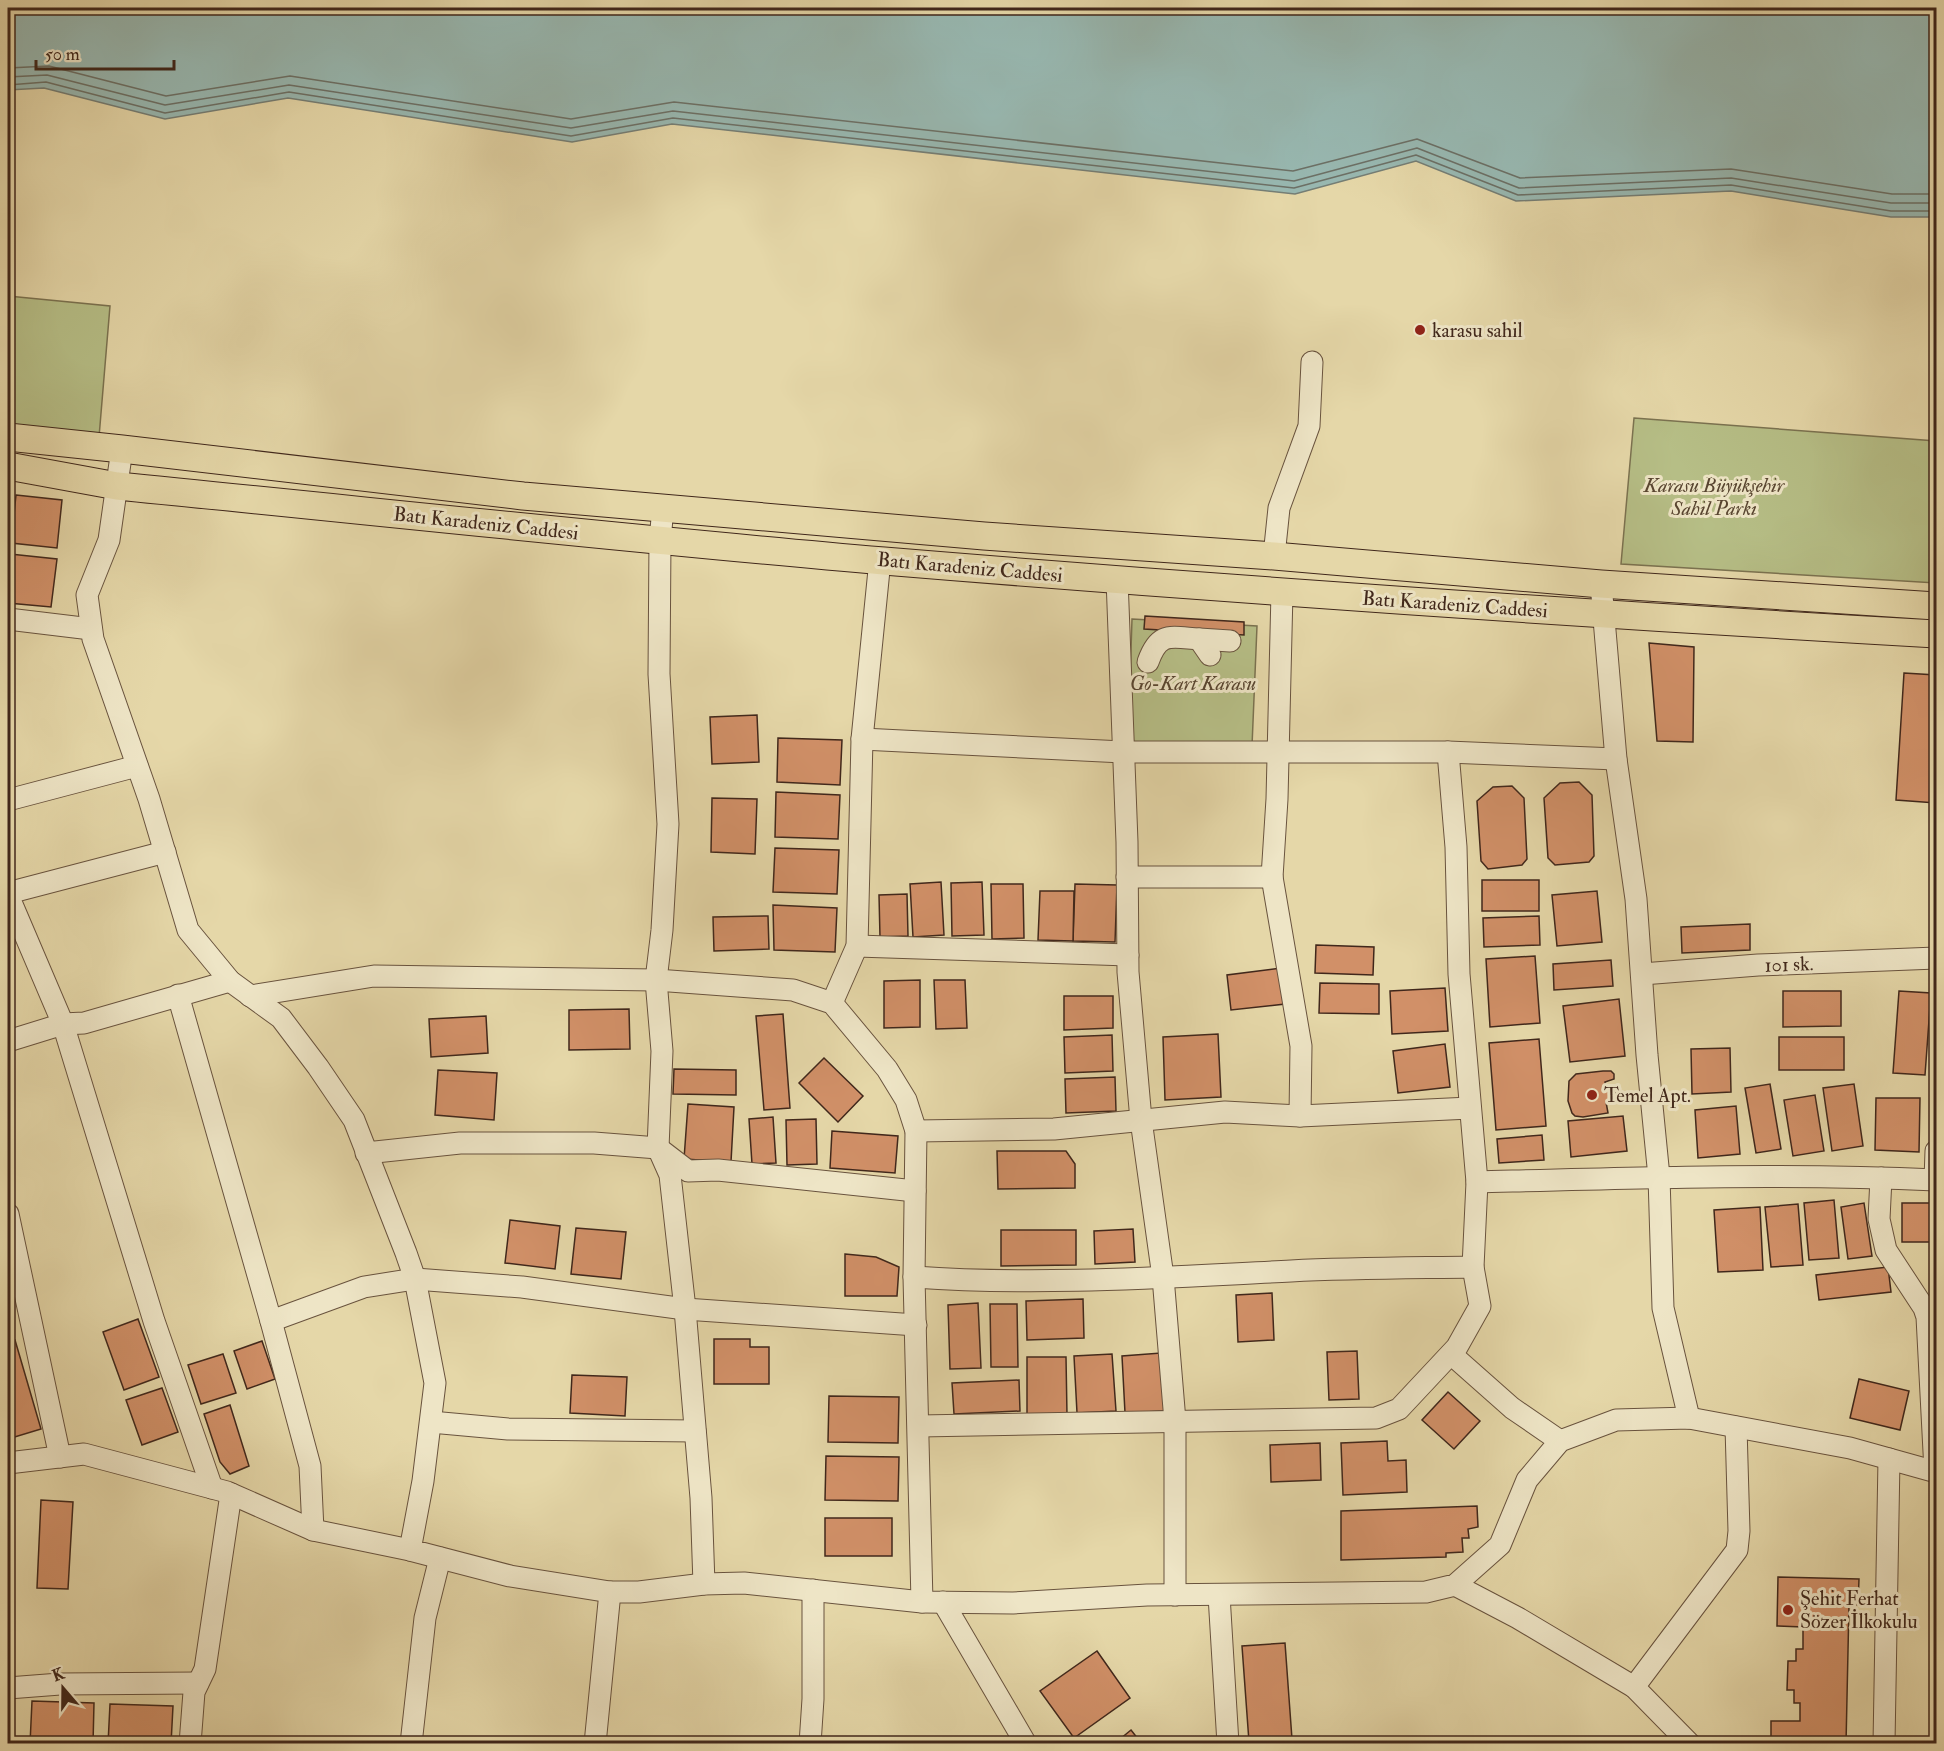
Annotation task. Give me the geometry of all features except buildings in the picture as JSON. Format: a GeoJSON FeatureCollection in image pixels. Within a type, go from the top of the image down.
{"type":"FeatureCollection","features":[{"type":"Feature","properties":{"kind":"main road","name":"Batı Karadeniz Caddesi"},"geometry":{"type":"LineString","coordinates":[[8,437],[523,496],[984,536],[1274,556],[1601,585],[1936,606]]}},
{"type":"Feature","properties":{"kind":"main road","name":"Batı Karadeniz Caddesi"},"geometry":{"type":"LineString","coordinates":[[8,466],[117,486],[880,560],[1603,615],[1936,634]]}},
{"type":"Feature","properties":{"kind":"street"},"geometry":{"type":"LineString","coordinates":[[1274,556],[1280,508],[1309,426],[1312,362]]}},
{"type":"Feature","properties":{"kind":"street"},"geometry":{"type":"LineString","coordinates":[[122,449],[109,540],[87,595],[93,639],[137,766],[188,930],[230,981],[281,1018],[354,1120],[415,1279],[435,1383],[423,1481],[410,1550]]}},
{"type":"Feature","properties":{"kind":"street"},"geometry":{"type":"LineString","coordinates":[[663,508],[660,540],[659,674],[668,824],[662,930],[656,980],[662,1051],[658,1148],[670,1175],[685,1309],[701,1498],[704,1584]]}},
{"type":"Feature","properties":{"kind":"street"},"geometry":{"type":"LineString","coordinates":[[832,1003],[857,946],[862,739],[880,560]]}},
{"type":"Feature","properties":{"kind":"street"},"geometry":{"type":"LineString","coordinates":[[1117,579],[1128,955],[1141,1120],[1163,1277],[1175,1422],[1175,1595]]}},
{"type":"Feature","properties":{"kind":"street"},"geometry":{"type":"LineString","coordinates":[[1601,585],[1616,759],[1636,899],[1647,1055],[1659,1177],[1664,1308],[1689,1418]]}},
{"type":"Feature","properties":{"kind":"street"},"geometry":{"type":"LineString","coordinates":[[1282,592],[1272,877],[1301,1047],[1300,1116]]}},
{"type":"Feature","properties":{"kind":"street"},"geometry":{"type":"LineString","coordinates":[[8,619],[91,629]]}},
{"type":"Feature","properties":{"kind":"street"},"geometry":{"type":"LineString","coordinates":[[1148,662],[1154,646],[1166,637],[1204,647],[1230,641]]}},
{"type":"Feature","properties":{"kind":"street"},"geometry":{"type":"LineString","coordinates":[[862,739],[1123,752],[1448,752],[1616,759]]}},
{"type":"Feature","properties":{"kind":"street"},"geometry":{"type":"LineString","coordinates":[[919,1426],[1376,1418],[1400,1409],[1457,1347],[1480,1306],[1473,1267],[1477,1182],[1459,974],[1456,848],[1448,752]]}},
{"type":"Feature","properties":{"kind":"street"},"geometry":{"type":"LineString","coordinates":[[8,800],[137,766]]}},
{"type":"Feature","properties":{"kind":"street"},"geometry":{"type":"LineString","coordinates":[[165,852],[8,894],[63,1024],[153,1321],[222,1491],[205,1669],[194,1692],[190,1743]]}},
{"type":"Feature","properties":{"kind":"street"},"geometry":{"type":"LineString","coordinates":[[1127,877],[1272,877]]}},
{"type":"Feature","properties":{"kind":"street"},"geometry":{"type":"LineString","coordinates":[[857,946],[1128,955]]}},
{"type":"Feature","properties":{"kind":"street","name":"101 sk."},"geometry":{"type":"LineString","coordinates":[[1642,974],[1758,965],[1936,958]]}},
{"type":"Feature","properties":{"kind":"street"},"geometry":{"type":"LineString","coordinates":[[250,996],[374,976],[656,980],[794,990],[832,1003],[887,1069],[906,1100],[916,1131],[914,1277],[919,1426],[933,1602],[1026,1743]]}},
{"type":"Feature","properties":{"kind":"street"},"geometry":{"type":"LineString","coordinates":[[8,1041],[63,1024],[84,1023],[230,981]]}},
{"type":"Feature","properties":{"kind":"street"},"geometry":{"type":"LineString","coordinates":[[178,995],[310,1467],[313,1530]]}},
{"type":"Feature","properties":{"kind":"street"},"geometry":{"type":"LineString","coordinates":[[916,1131],[1054,1129],[1225,1112],[1300,1116],[1470,1108]]}},
{"type":"Feature","properties":{"kind":"street"},"geometry":{"type":"LineString","coordinates":[[366,1153],[460,1143],[594,1143],[658,1148],[688,1171],[718,1170],[915,1191]]}},
{"type":"Feature","properties":{"kind":"street"},"geometry":{"type":"LineString","coordinates":[[1477,1182],[1659,1177],[1936,1180],[1936,1151]]}},
{"type":"Feature","properties":{"kind":"street"},"geometry":{"type":"LineString","coordinates":[[8,1463],[84,1454],[222,1491],[313,1530],[410,1550],[510,1575],[610,1592],[639,1592],[704,1584],[744,1583],[933,1602],[1013,1603],[1175,1595],[1426,1592],[1455,1585],[1500,1545],[1527,1480],[1560,1441],[1616,1420],[1689,1418],[1850,1448],[1936,1472],[1927,1317],[1924,1308],[1886,1250],[1879,1219],[1881,1178]]}},
{"type":"Feature","properties":{"kind":"street"},"geometry":{"type":"LineString","coordinates":[[8,1219],[60,1457]]}},
{"type":"Feature","properties":{"kind":"street"},"geometry":{"type":"LineString","coordinates":[[914,1277],[967,1281],[1047,1281],[1473,1267]]}},
{"type":"Feature","properties":{"kind":"street"},"geometry":{"type":"LineString","coordinates":[[271,1321],[364,1287],[415,1279],[522,1287],[685,1309],[916,1325]]}},
{"type":"Feature","properties":{"kind":"street"},"geometry":{"type":"LineString","coordinates":[[1451,1354],[1512,1408],[1560,1441]]}},
{"type":"Feature","properties":{"kind":"street"},"geometry":{"type":"LineString","coordinates":[[431,1422],[508,1429],[695,1431]]}},
{"type":"Feature","properties":{"kind":"street"},"geometry":{"type":"LineString","coordinates":[[1634,1687],[1737,1550],[1739,1531],[1736,1427]]}},
{"type":"Feature","properties":{"kind":"street"},"geometry":{"type":"LineString","coordinates":[[1884,1743],[1889,1459]]}},
{"type":"Feature","properties":{"kind":"street"},"geometry":{"type":"LineString","coordinates":[[411,1743],[425,1618],[440,1558]]}},
{"type":"Feature","properties":{"kind":"street"},"geometry":{"type":"LineString","coordinates":[[1455,1585],[1518,1618],[1634,1687],[1690,1743]]}},
{"type":"Feature","properties":{"kind":"street"},"geometry":{"type":"LineString","coordinates":[[810,1743],[813,1699],[813,1590]]}},
{"type":"Feature","properties":{"kind":"street"},"geometry":{"type":"LineString","coordinates":[[595,1743],[610,1592]]}},
{"type":"Feature","properties":{"kind":"street"},"geometry":{"type":"LineString","coordinates":[[1219,1595],[1228,1743]]}},
{"type":"Feature","properties":{"kind":"street"},"geometry":{"type":"LineString","coordinates":[[8,1688],[60,1684],[198,1683]]}},
{"type":"Feature","properties":{"kind":"green space"},"geometry":{"type":"Polygon","coordinates":[[[8,296],[110,306],[98,449],[8,440],[8,296]]]}},
{"type":"Feature","properties":{"kind":"green space","name":"Karasu Büyükşehir Sahil Parkı"},"geometry":{"type":"Polygon","coordinates":[[[1634,418],[1936,441],[1936,583],[1621,564],[1634,418]]]}},
{"type":"Feature","properties":{"kind":"green space","name":"Go-Kart Karasu"},"geometry":{"type":"Polygon","coordinates":[[[1132,619],[1257,626],[1252,746],[1128,742],[1132,619]]]}},
{"type":"Feature","properties":{"kind":"water"},"geometry":{"type":"Polygon","coordinates":[[[8,8],[1936,8],[1936,217],[1891,217],[1731,191],[1516,201],[1416,161],[1295,194],[672,124],[572,142],[288,98],[165,119],[44,88],[8,90],[8,8]]]}},
{"type":"Feature","properties":{"kind":"place","name":"karasu sahil"},"geometry":{"type":"Point","coordinates":[1420,330]}},
{"type":"Feature","properties":{"kind":"place","name":"Temel Apt."},"geometry":{"type":"Point","coordinates":[1592,1095]}},
{"type":"Feature","properties":{"kind":"place","name":"Şehit Ferhat Sözer İlkokulu"},"geometry":{"type":"Point","coordinates":[1788,1610]}}]}
